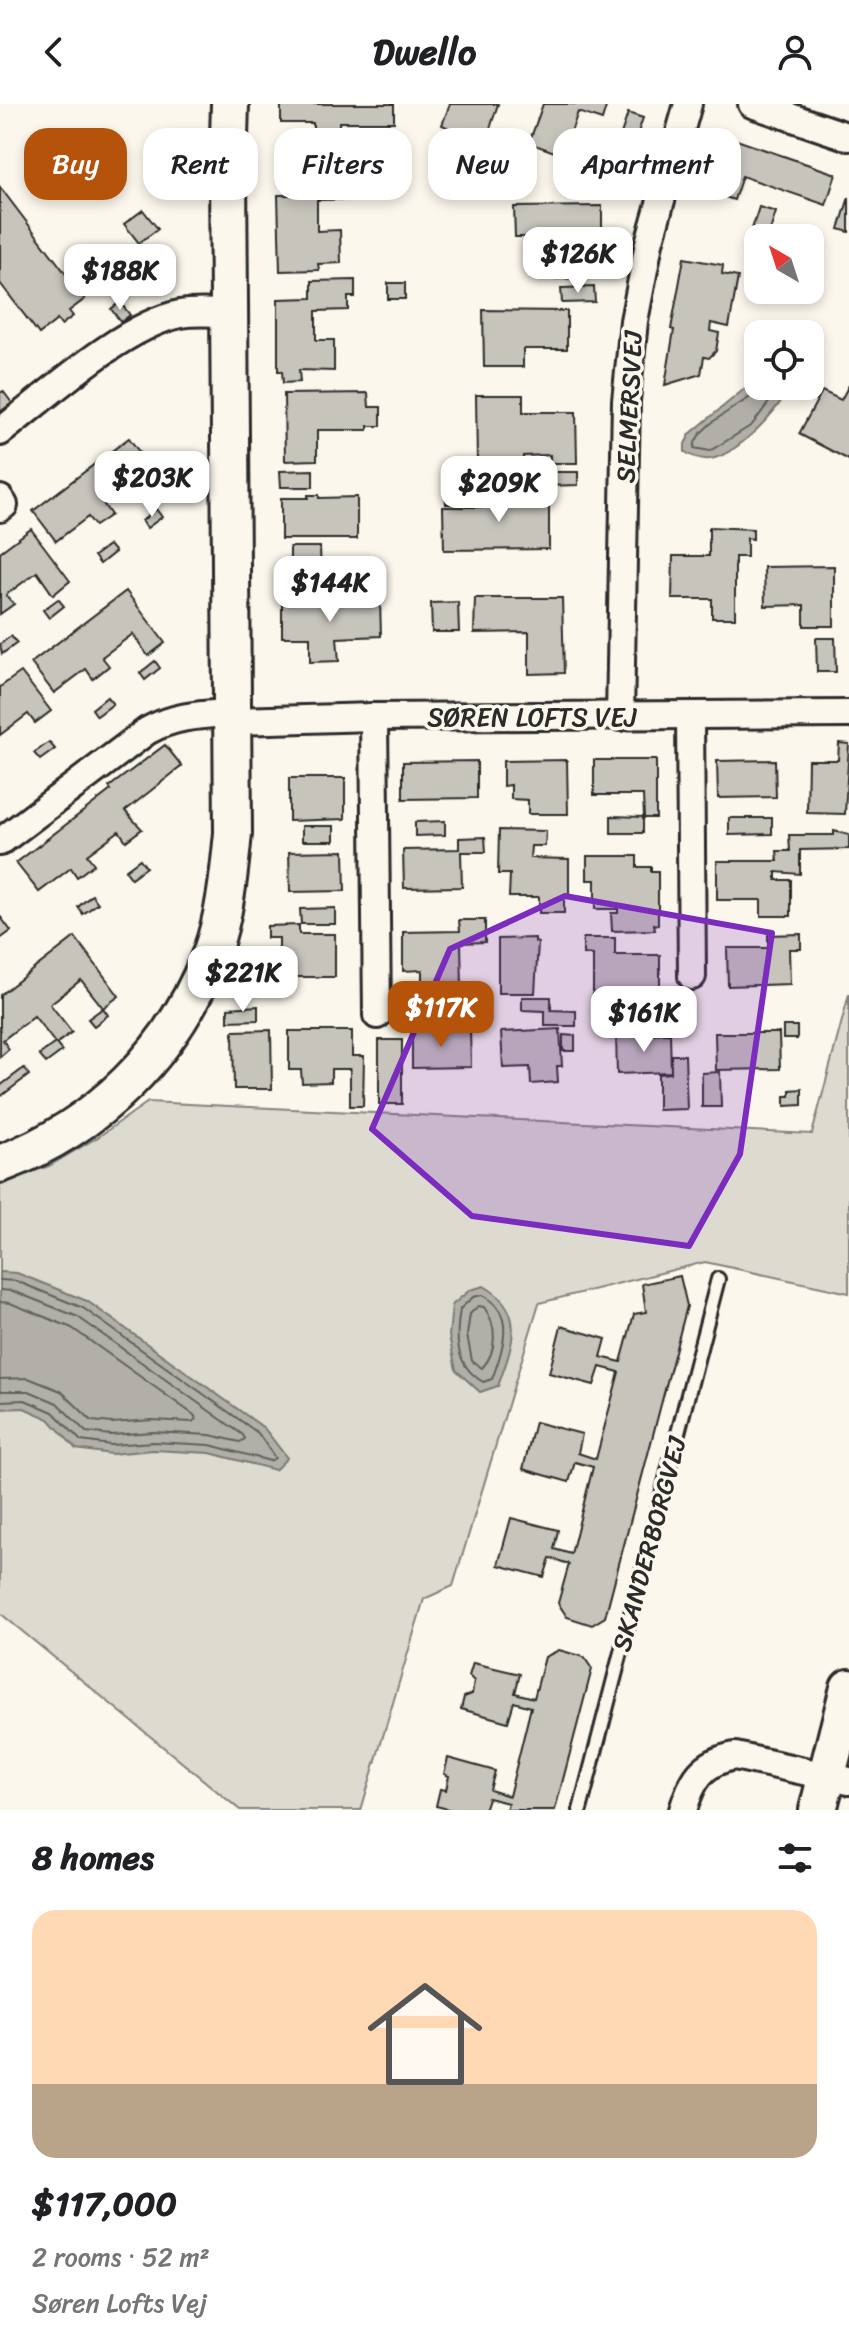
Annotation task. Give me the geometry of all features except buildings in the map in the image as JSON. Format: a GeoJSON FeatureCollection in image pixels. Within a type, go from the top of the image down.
{"type":"FeatureCollection","features":[{"type":"Feature","properties":{"kind":"street"},"geometry":{"type":"LineString","coordinates":[[0,1164],[53,1139],[108,1101],[136,1076],[159,1049],[181,1015],[211,953],[225,897],[233,833],[230,104]]}},
{"type":"Feature","properties":{"kind":"street","name":"SELMERSVEJ"},"geometry":{"type":"LineString","coordinates":[[620,717],[626,401],[634,321],[649,243],[688,104]]}},
{"type":"Feature","properties":{"kind":"street"},"geometry":{"type":"LineString","coordinates":[[752,104],[849,137]]}},
{"type":"Feature","properties":{"kind":"street"},"geometry":{"type":"LineString","coordinates":[[0,432],[123,338],[146,325],[183,313],[229,313]]}},
{"type":"Feature","properties":{"kind":"street"},"geometry":{"type":"LineString","coordinates":[[0,499],[4,505],[0,508]]}},
{"type":"Feature","properties":{"kind":"street","name":"SØREN LOFTS VEJ"},"geometry":{"type":"LineString","coordinates":[[0,842],[147,731],[165,721],[184,716],[849,714]]}},
{"type":"Feature","properties":{"kind":"street"},"geometry":{"type":"LineString","coordinates":[[690,715],[692,976]]}},
{"type":"Feature","properties":{"kind":"street"},"geometry":{"type":"LineString","coordinates":[[374,717],[377,1015]]}},
{"type":"Feature","properties":{"kind":"street"},"geometry":{"type":"LineString","coordinates":[[683,1810],[690,1787],[701,1769],[726,1757],[745,1756],[831,1789],[849,1688]]}},
{"type":"Feature","properties":{"kind":"lane","name":"SKANDERBORGVEJ"},"geometry":{"type":"LineString","coordinates":[[580,1810],[718,1279]]}},
{"type":"Feature","properties":{"kind":"highlighted area"},"geometry":{"type":"Polygon","coordinates":[[[565,896],[772,933],[740,1154],[689,1246],[472,1216],[372,1129],[450,949],[565,896]]]}},
{"type":"Feature","properties":{"kind":"shaded area"},"geometry":{"type":"Polygon","coordinates":[[[849,994],[849,1293],[705,1262],[539,1303],[453,1586],[424,1599],[361,1810],[240,1810],[0,1613],[0,1183],[49,1166],[148,1102],[812,1134],[849,994]]]}},
{"type":"Feature","properties":{"kind":"water"},"geometry":{"type":"Polygon","coordinates":[[[743,390],[744,400],[781,400],[756,430],[721,456],[703,459],[685,452],[690,434],[743,390]]]}},
{"type":"Feature","properties":{"kind":"water"},"geometry":{"type":"Polygon","coordinates":[[[0,1272],[17,1273],[87,1301],[264,1428],[287,1458],[275,1470],[210,1453],[153,1450],[111,1454],[76,1449],[49,1419],[24,1408],[0,1409],[0,1272]]]}},
{"type":"Feature","properties":{"kind":"water"},"geometry":{"type":"Polygon","coordinates":[[[484,1286],[507,1307],[513,1331],[498,1386],[480,1392],[456,1370],[449,1336],[452,1305],[470,1290],[484,1286]]]}}]}
